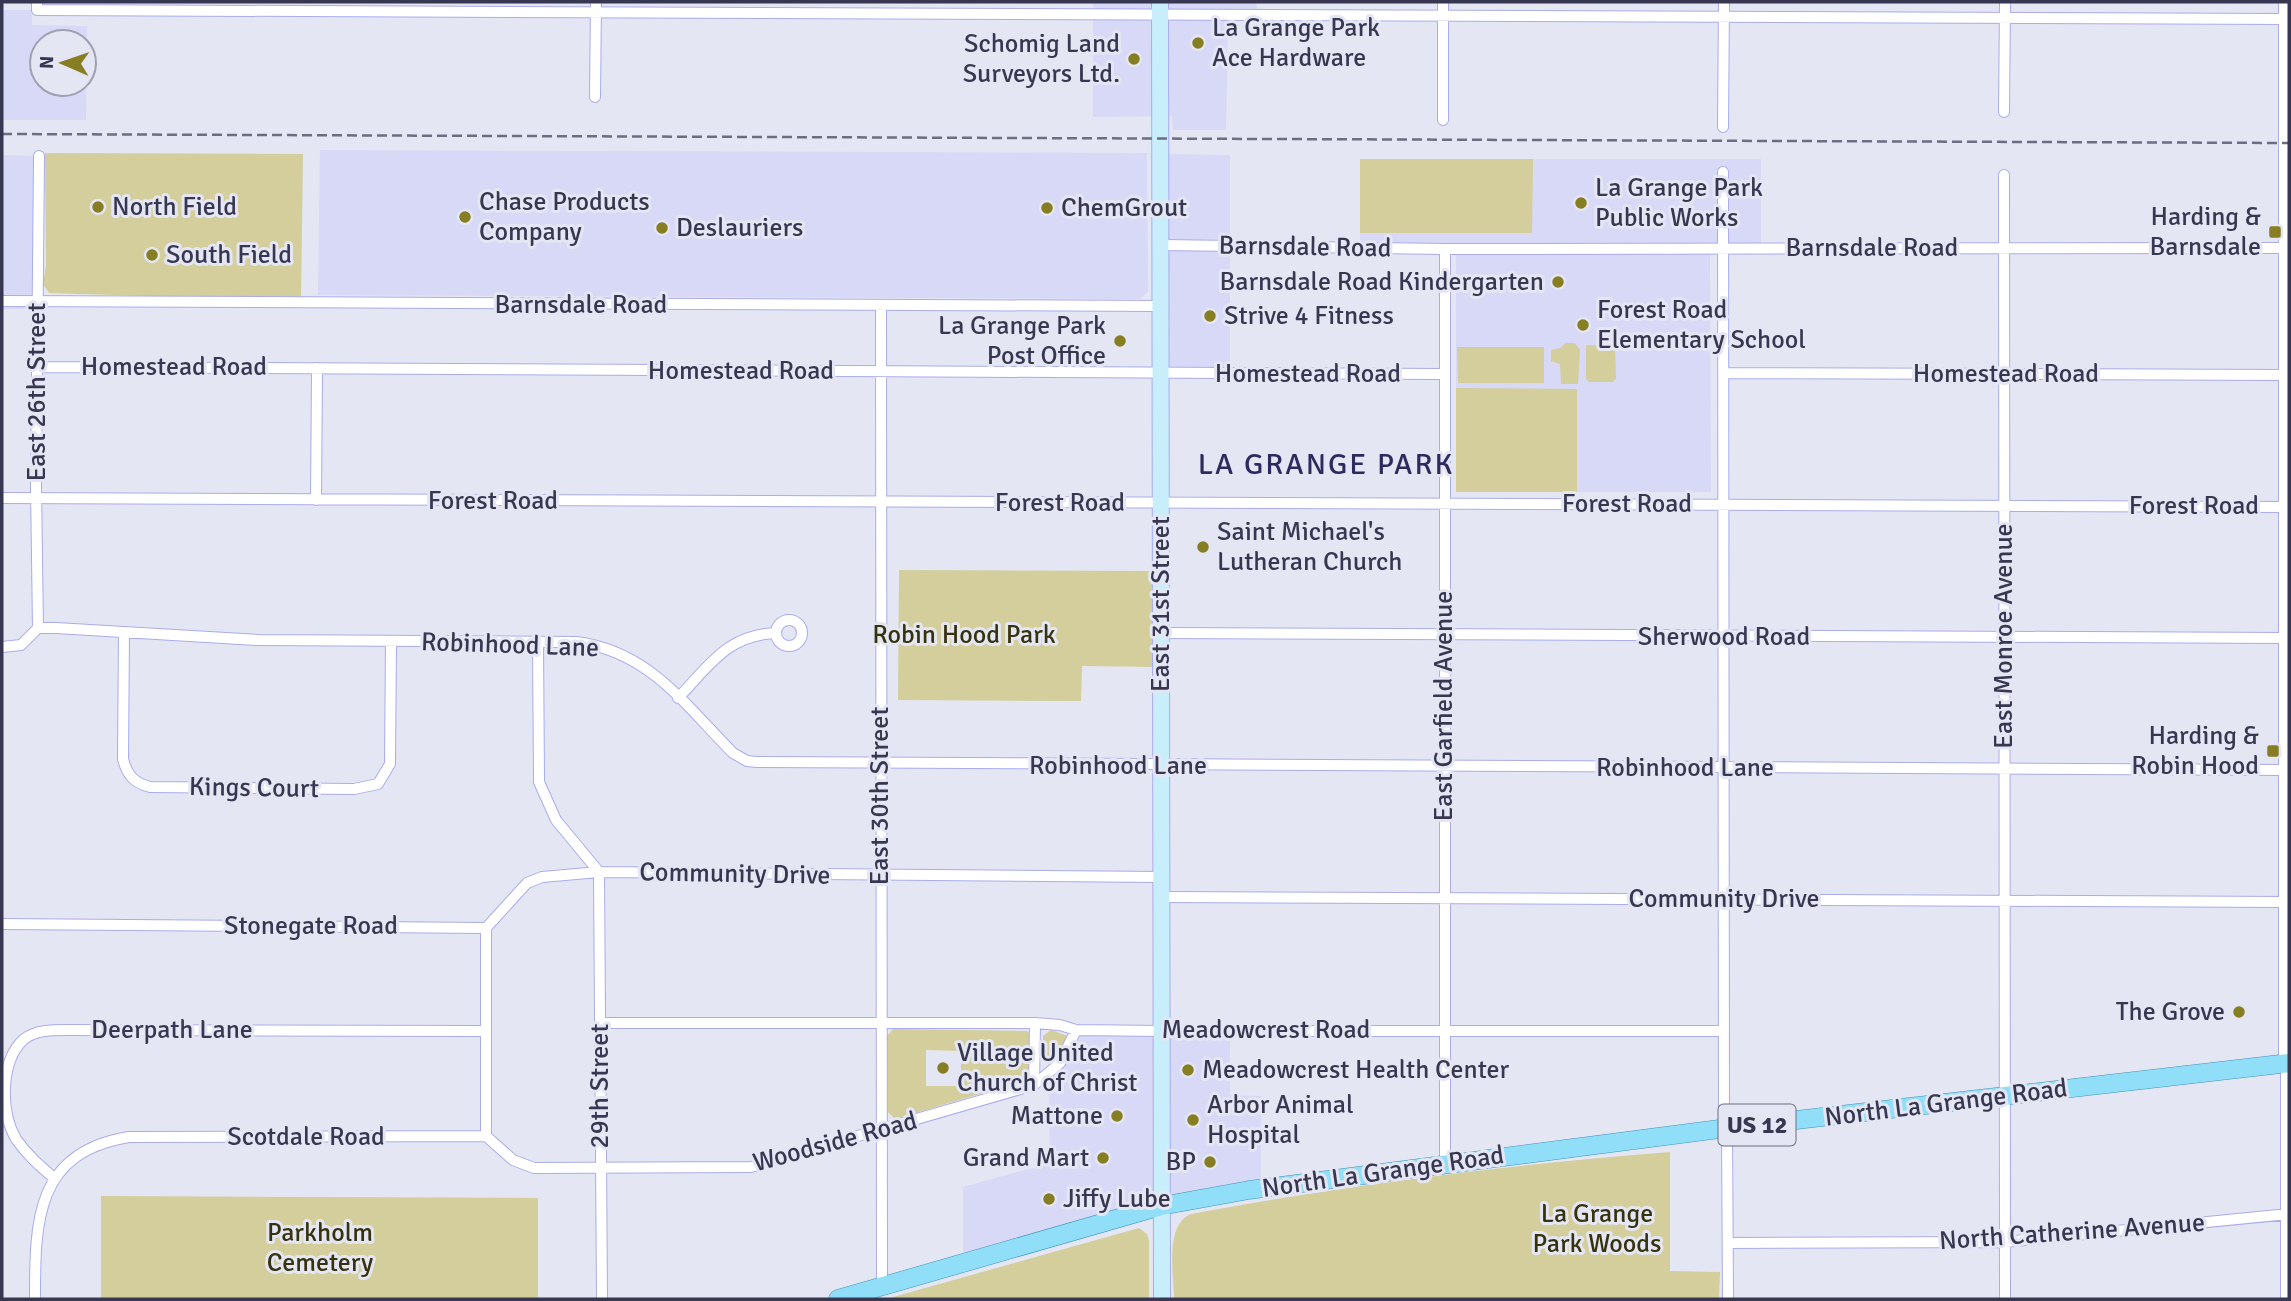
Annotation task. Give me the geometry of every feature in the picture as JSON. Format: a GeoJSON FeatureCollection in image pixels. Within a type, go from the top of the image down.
{"type":"FeatureCollection","features":[{"type":"Feature","properties":{"kind":"main road","name":"East 31st Street"},"geometry":{"type":"LineString","coordinates":[[1160,8],[1162,1299]]}},
{"type":"Feature","properties":{"kind":"main road","name":"North La Grange Road"},"geometry":{"type":"LineString","coordinates":[[1161,1206],[1445,1164],[2287,1063]]}},
{"type":"Feature","properties":{"kind":"main road","name":"US 12"},"geometry":{"type":"LineString","coordinates":[[838,1299],[1161,1206]]}},
{"type":"Feature","properties":{"kind":"street"},"geometry":{"type":"LineString","coordinates":[[878,2],[878,15]]}},
{"type":"Feature","properties":{"kind":"street"},"geometry":{"type":"LineString","coordinates":[[1443,2],[1443,120]]}},
{"type":"Feature","properties":{"kind":"street"},"geometry":{"type":"LineString","coordinates":[[1723,127],[1724,2]]}},
{"type":"Feature","properties":{"kind":"street"},"geometry":{"type":"LineString","coordinates":[[2004,112],[2005,2]]}},
{"type":"Feature","properties":{"kind":"street"},"geometry":{"type":"LineString","coordinates":[[2286,2],[2286,1299]]}},
{"type":"Feature","properties":{"kind":"street"},"geometry":{"type":"LineString","coordinates":[[37,6],[596,7],[878,15],[1160,8],[1443,16],[2287,19]]}},
{"type":"Feature","properties":{"kind":"street"},"geometry":{"type":"LineString","coordinates":[[595,97],[596,7]]}},
{"type":"Feature","properties":{"kind":"street","name":"East 26th Street"},"geometry":{"type":"LineString","coordinates":[[38,628],[39,156]]}},
{"type":"Feature","properties":{"kind":"street"},"geometry":{"type":"LineString","coordinates":[[1723,172],[1723,1031],[1728,1299]]}},
{"type":"Feature","properties":{"kind":"street","name":"East Monroe Avenue"},"geometry":{"type":"LineString","coordinates":[[2004,175],[2005,1299]]}},
{"type":"Feature","properties":{"kind":"street","name":"Barnsdale Road"},"geometry":{"type":"LineString","coordinates":[[1161,245],[1445,248],[2288,248]]}},
{"type":"Feature","properties":{"kind":"street","name":"East Garfield Avenue"},"geometry":{"type":"LineString","coordinates":[[1445,248],[1445,1164]]}},
{"type":"Feature","properties":{"kind":"street","name":"Barnsdale Road"},"geometry":{"type":"LineString","coordinates":[[2,301],[881,307],[1161,306]]}},
{"type":"Feature","properties":{"kind":"street","name":"East 30th Street"},"geometry":{"type":"LineString","coordinates":[[881,307],[882,1286]]}},
{"type":"Feature","properties":{"kind":"street","name":"Homestead Road"},"geometry":{"type":"LineString","coordinates":[[37,366],[1445,374]]}},
{"type":"Feature","properties":{"kind":"street"},"geometry":{"type":"LineString","coordinates":[[316,500],[317,368]]}},
{"type":"Feature","properties":{"kind":"street","name":"Homestead Road"},"geometry":{"type":"LineString","coordinates":[[1723,373],[2287,375]]}},
{"type":"Feature","properties":{"kind":"street","name":"Forest Road"},"geometry":{"type":"LineString","coordinates":[[2,498],[2004,506],[2287,515]]}},
{"type":"Feature","properties":{"kind":"street"},"geometry":{"type":"LineString","coordinates":[[2,647],[21,645],[38,628]]}},
{"type":"Feature","properties":{"kind":"street","name":"Robinhood Lane"},"geometry":{"type":"LineString","coordinates":[[38,628],[258,640],[588,643],[621,652],[653,673],[733,753],[747,761],[1161,766],[2286,770]]}},
{"type":"Feature","properties":{"kind":"street","name":"Kings Court"},"geometry":{"type":"LineString","coordinates":[[124,633],[123,759],[129,775],[141,785],[150,787],[354,789],[378,784],[390,764],[391,641]]}},
{"type":"Feature","properties":{"kind":"street"},"geometry":{"type":"LineString","coordinates":[[678,698],[729,646],[752,634],[776,633]]}},
{"type":"Feature","properties":{"kind":"street","name":"Sherwood Road"},"geometry":{"type":"LineString","coordinates":[[1161,633],[2286,638]]}},
{"type":"Feature","properties":{"kind":"street"},"geometry":{"type":"LineString","coordinates":[[538,642],[540,782],[556,820],[598,872]]}},
{"type":"Feature","properties":{"kind":"street"},"geometry":{"type":"LineString","coordinates":[[486,1136],[486,928],[527,883],[542,877],[598,872]]}},
{"type":"Feature","properties":{"kind":"street","name":"Community Drive"},"geometry":{"type":"LineString","coordinates":[[598,872],[1161,877]]}},
{"type":"Feature","properties":{"kind":"street","name":"29th Street"},"geometry":{"type":"LineString","coordinates":[[598,872],[602,1299]]}},
{"type":"Feature","properties":{"kind":"street","name":"Community Drive"},"geometry":{"type":"LineString","coordinates":[[1161,897],[2286,902]]}},
{"type":"Feature","properties":{"kind":"street","name":"Stonegate Road"},"geometry":{"type":"LineString","coordinates":[[2,923],[486,928]]}},
{"type":"Feature","properties":{"kind":"street","name":"Meadowcrest Road"},"geometry":{"type":"LineString","coordinates":[[600,1023],[1035,1023],[1076,1030],[1161,1031],[1723,1031]]}},
{"type":"Feature","properties":{"kind":"street"},"geometry":{"type":"LineString","coordinates":[[1034,1085],[1035,1023]]}},
{"type":"Feature","properties":{"kind":"street","name":"Deerpath Lane"},"geometry":{"type":"LineString","coordinates":[[54,1178],[32,1160],[15,1137],[3,1098],[3,1075],[10,1054],[25,1037],[36,1033],[66,1030],[485,1031]]}},
{"type":"Feature","properties":{"kind":"street","name":"Woodside Road"},"geometry":{"type":"LineString","coordinates":[[486,1136],[513,1160],[534,1168],[751,1167],[880,1132],[1034,1085],[1060,1063],[1076,1030]]}},
{"type":"Feature","properties":{"kind":"street","name":"Scotdale Road"},"geometry":{"type":"LineString","coordinates":[[35,1299],[35,1233],[54,1178],[84,1151],[106,1141],[129,1137],[486,1136]]}},
{"type":"Feature","properties":{"kind":"street","name":"North Catherine Avenue"},"geometry":{"type":"LineString","coordinates":[[1728,1243],[2005,1242],[2288,1214]]}},
{"type":"Feature","properties":{"kind":"shaded area"},"geometry":{"type":"Polygon","coordinates":[[[1093,2],[1257,2],[1256,17],[1228,17],[1226,130],[1173,130],[1172,116],[1093,117],[1093,2]]]}},
{"type":"Feature","properties":{"kind":"shaded area"},"geometry":{"type":"Polygon","coordinates":[[[2,10],[32,10],[32,25],[87,26],[28,28],[28,98],[86,98],[86,120],[2,120],[2,10]]]}},
{"type":"Feature","properties":{"kind":"shaded area"},"geometry":{"type":"Polygon","coordinates":[[[320,150],[1147,153],[1148,292],[1140,299],[318,295],[320,150]]]}},
{"type":"Feature","properties":{"kind":"shaded area"},"geometry":{"type":"Polygon","coordinates":[[[1165,154],[1230,155],[1230,377],[1166,376],[1165,154]]]}},
{"type":"Feature","properties":{"kind":"shaded area"},"geometry":{"type":"Polygon","coordinates":[[[2,155],[34,156],[33,309],[2,309],[2,155]]]}},
{"type":"Feature","properties":{"kind":"shaded area","name":"Forest Road Elementary School"},"geometry":{"type":"Polygon","coordinates":[[[1360,159],[1761,159],[1761,249],[1710,250],[1711,492],[1456,492],[1456,253],[1360,250],[1360,159]]]}},
{"type":"Feature","properties":{"kind":"shaded area"},"geometry":{"type":"Polygon","coordinates":[[[1082,1027],[1158,1027],[1157,1202],[963,1257],[963,1187],[1050,1163],[1049,1086],[1070,1058],[1082,1027]]]}},
{"type":"Feature","properties":{"kind":"shaded area"},"geometry":{"type":"Polygon","coordinates":[[[1165,1028],[1230,1028],[1230,1095],[1261,1096],[1261,1183],[1165,1202],[1165,1028]]]}},
{"type":"Feature","properties":{"kind":"green space"},"geometry":{"type":"Polygon","coordinates":[[[45,153],[303,154],[301,301],[49,293],[43,284],[46,265],[45,153]]]}},
{"type":"Feature","properties":{"kind":"green space"},"geometry":{"type":"Polygon","coordinates":[[[1360,159],[1533,159],[1532,233],[1360,233],[1360,159]]]}},
{"type":"Feature","properties":{"kind":"green space"},"geometry":{"type":"Polygon","coordinates":[[[1565,343],[1575,343],[1580,350],[1578,384],[1561,384],[1560,364],[1551,361],[1551,350],[1561,348],[1565,343]]]}},
{"type":"Feature","properties":{"kind":"green space"},"geometry":{"type":"Polygon","coordinates":[[[1586,345],[1615,346],[1616,379],[1612,382],[1589,382],[1586,379],[1586,345]]]}},
{"type":"Feature","properties":{"kind":"green space"},"geometry":{"type":"Polygon","coordinates":[[[1457,347],[1544,347],[1544,383],[1458,383],[1457,347]]]}},
{"type":"Feature","properties":{"kind":"green space"},"geometry":{"type":"Polygon","coordinates":[[[1456,388],[1577,389],[1577,492],[1456,492],[1456,388]]]}},
{"type":"Feature","properties":{"kind":"green space","name":"Robin Hood Park"},"geometry":{"type":"Polygon","coordinates":[[[899,570],[1159,571],[1157,667],[1082,666],[1081,701],[898,700],[899,570]]]}},
{"type":"Feature","properties":{"kind":"green space"},"geometry":{"type":"Polygon","coordinates":[[[893,1029],[1027,1031],[1031,1035],[1030,1079],[895,1119],[888,1112],[887,1036],[893,1029]],[[926,1050],[926,1086],[961,1086],[961,1051],[926,1050]]]}},
{"type":"Feature","properties":{"kind":"green space"},"geometry":{"type":"Polygon","coordinates":[[[1051,1030],[1068,1036],[1056,1061],[1049,1064],[1043,1059],[1043,1036],[1051,1030]]]}},
{"type":"Feature","properties":{"kind":"green space","name":"La Grange Park Woods"},"geometry":{"type":"Polygon","coordinates":[[[1670,1152],[1670,1271],[1720,1272],[1719,1299],[1174,1299],[1174,1239],[1183,1220],[1191,1214],[1310,1193],[1430,1177],[1670,1152]]]}},
{"type":"Feature","properties":{"kind":"green space","name":"Parkholm Cemetery"},"geometry":{"type":"Polygon","coordinates":[[[101,1196],[538,1198],[538,1299],[101,1299],[101,1196]]]}},
{"type":"Feature","properties":{"kind":"green space"},"geometry":{"type":"Polygon","coordinates":[[[1139,1228],[1147,1234],[1149,1240],[1149,1299],[886,1299],[1139,1228]]]}},
{"type":"Feature","properties":{"kind":"railway"},"geometry":{"type":"LineString","coordinates":[[2,134],[2289,143]]}},
{"type":"Feature","properties":{"kind":"place","name":"La Grange Park Ace Hardware"},"geometry":{"type":"Point","coordinates":[1198,43]}},
{"type":"Feature","properties":{"kind":"place","name":"Schomig Land Surveyors Ltd."},"geometry":{"type":"Point","coordinates":[1134,59]}},
{"type":"Feature","properties":{"kind":"place","name":"La Grange Park Public Works"},"geometry":{"type":"Point","coordinates":[1581,203]}},
{"type":"Feature","properties":{"kind":"place","name":"North Field"},"geometry":{"type":"Point","coordinates":[98,207]}},
{"type":"Feature","properties":{"kind":"place","name":"ChemGrout"},"geometry":{"type":"Point","coordinates":[1047,208]}},
{"type":"Feature","properties":{"kind":"place","name":"Chase Products Company"},"geometry":{"type":"Point","coordinates":[465,217]}},
{"type":"Feature","properties":{"kind":"place","name":"Deslauriers"},"geometry":{"type":"Point","coordinates":[662,228]}},
{"type":"Feature","properties":{"kind":"place","name":"Harding & Barnsdale"},"geometry":{"type":"Point","coordinates":[2275,232]}},
{"type":"Feature","properties":{"kind":"place","name":"South Field"},"geometry":{"type":"Point","coordinates":[152,255]}},
{"type":"Feature","properties":{"kind":"place","name":"Barnsdale Road Kindergarten"},"geometry":{"type":"Point","coordinates":[1558,282]}},
{"type":"Feature","properties":{"kind":"place","name":"Strive 4 Fitness"},"geometry":{"type":"Point","coordinates":[1210,316]}},
{"type":"Feature","properties":{"kind":"place","name":"Forest Road Elementary School"},"geometry":{"type":"Point","coordinates":[1583,325]}},
{"type":"Feature","properties":{"kind":"place","name":"La Grange Park Post Office"},"geometry":{"type":"Point","coordinates":[1120,341]}},
{"type":"Feature","properties":{"kind":"place","name":"Saint Michael's Lutheran Church"},"geometry":{"type":"Point","coordinates":[1203,547]}},
{"type":"Feature","properties":{"kind":"place","name":"Harding & Robin Hood"},"geometry":{"type":"Point","coordinates":[2273,751]}},
{"type":"Feature","properties":{"kind":"place","name":"The Grove"},"geometry":{"type":"Point","coordinates":[2239,1012]}},
{"type":"Feature","properties":{"kind":"place","name":"Village United Church of Christ"},"geometry":{"type":"Point","coordinates":[943,1068]}},
{"type":"Feature","properties":{"kind":"place","name":"Meadowcrest Health Center"},"geometry":{"type":"Point","coordinates":[1188,1070]}},
{"type":"Feature","properties":{"kind":"place","name":"Mattone"},"geometry":{"type":"Point","coordinates":[1117,1116]}},
{"type":"Feature","properties":{"kind":"place","name":"Arbor Animal Hospital"},"geometry":{"type":"Point","coordinates":[1193,1120]}},
{"type":"Feature","properties":{"kind":"place","name":"Grand Mart"},"geometry":{"type":"Point","coordinates":[1103,1158]}},
{"type":"Feature","properties":{"kind":"place","name":"BP"},"geometry":{"type":"Point","coordinates":[1210,1162]}},
{"type":"Feature","properties":{"kind":"place","name":"Jiffy Lube"},"geometry":{"type":"Point","coordinates":[1049,1199]}},
{"type":"Feature","properties":{"kind":"district","name":"LA GRANGE PARK"},"geometry":{"type":"Point","coordinates":[1326,464]}}]}
